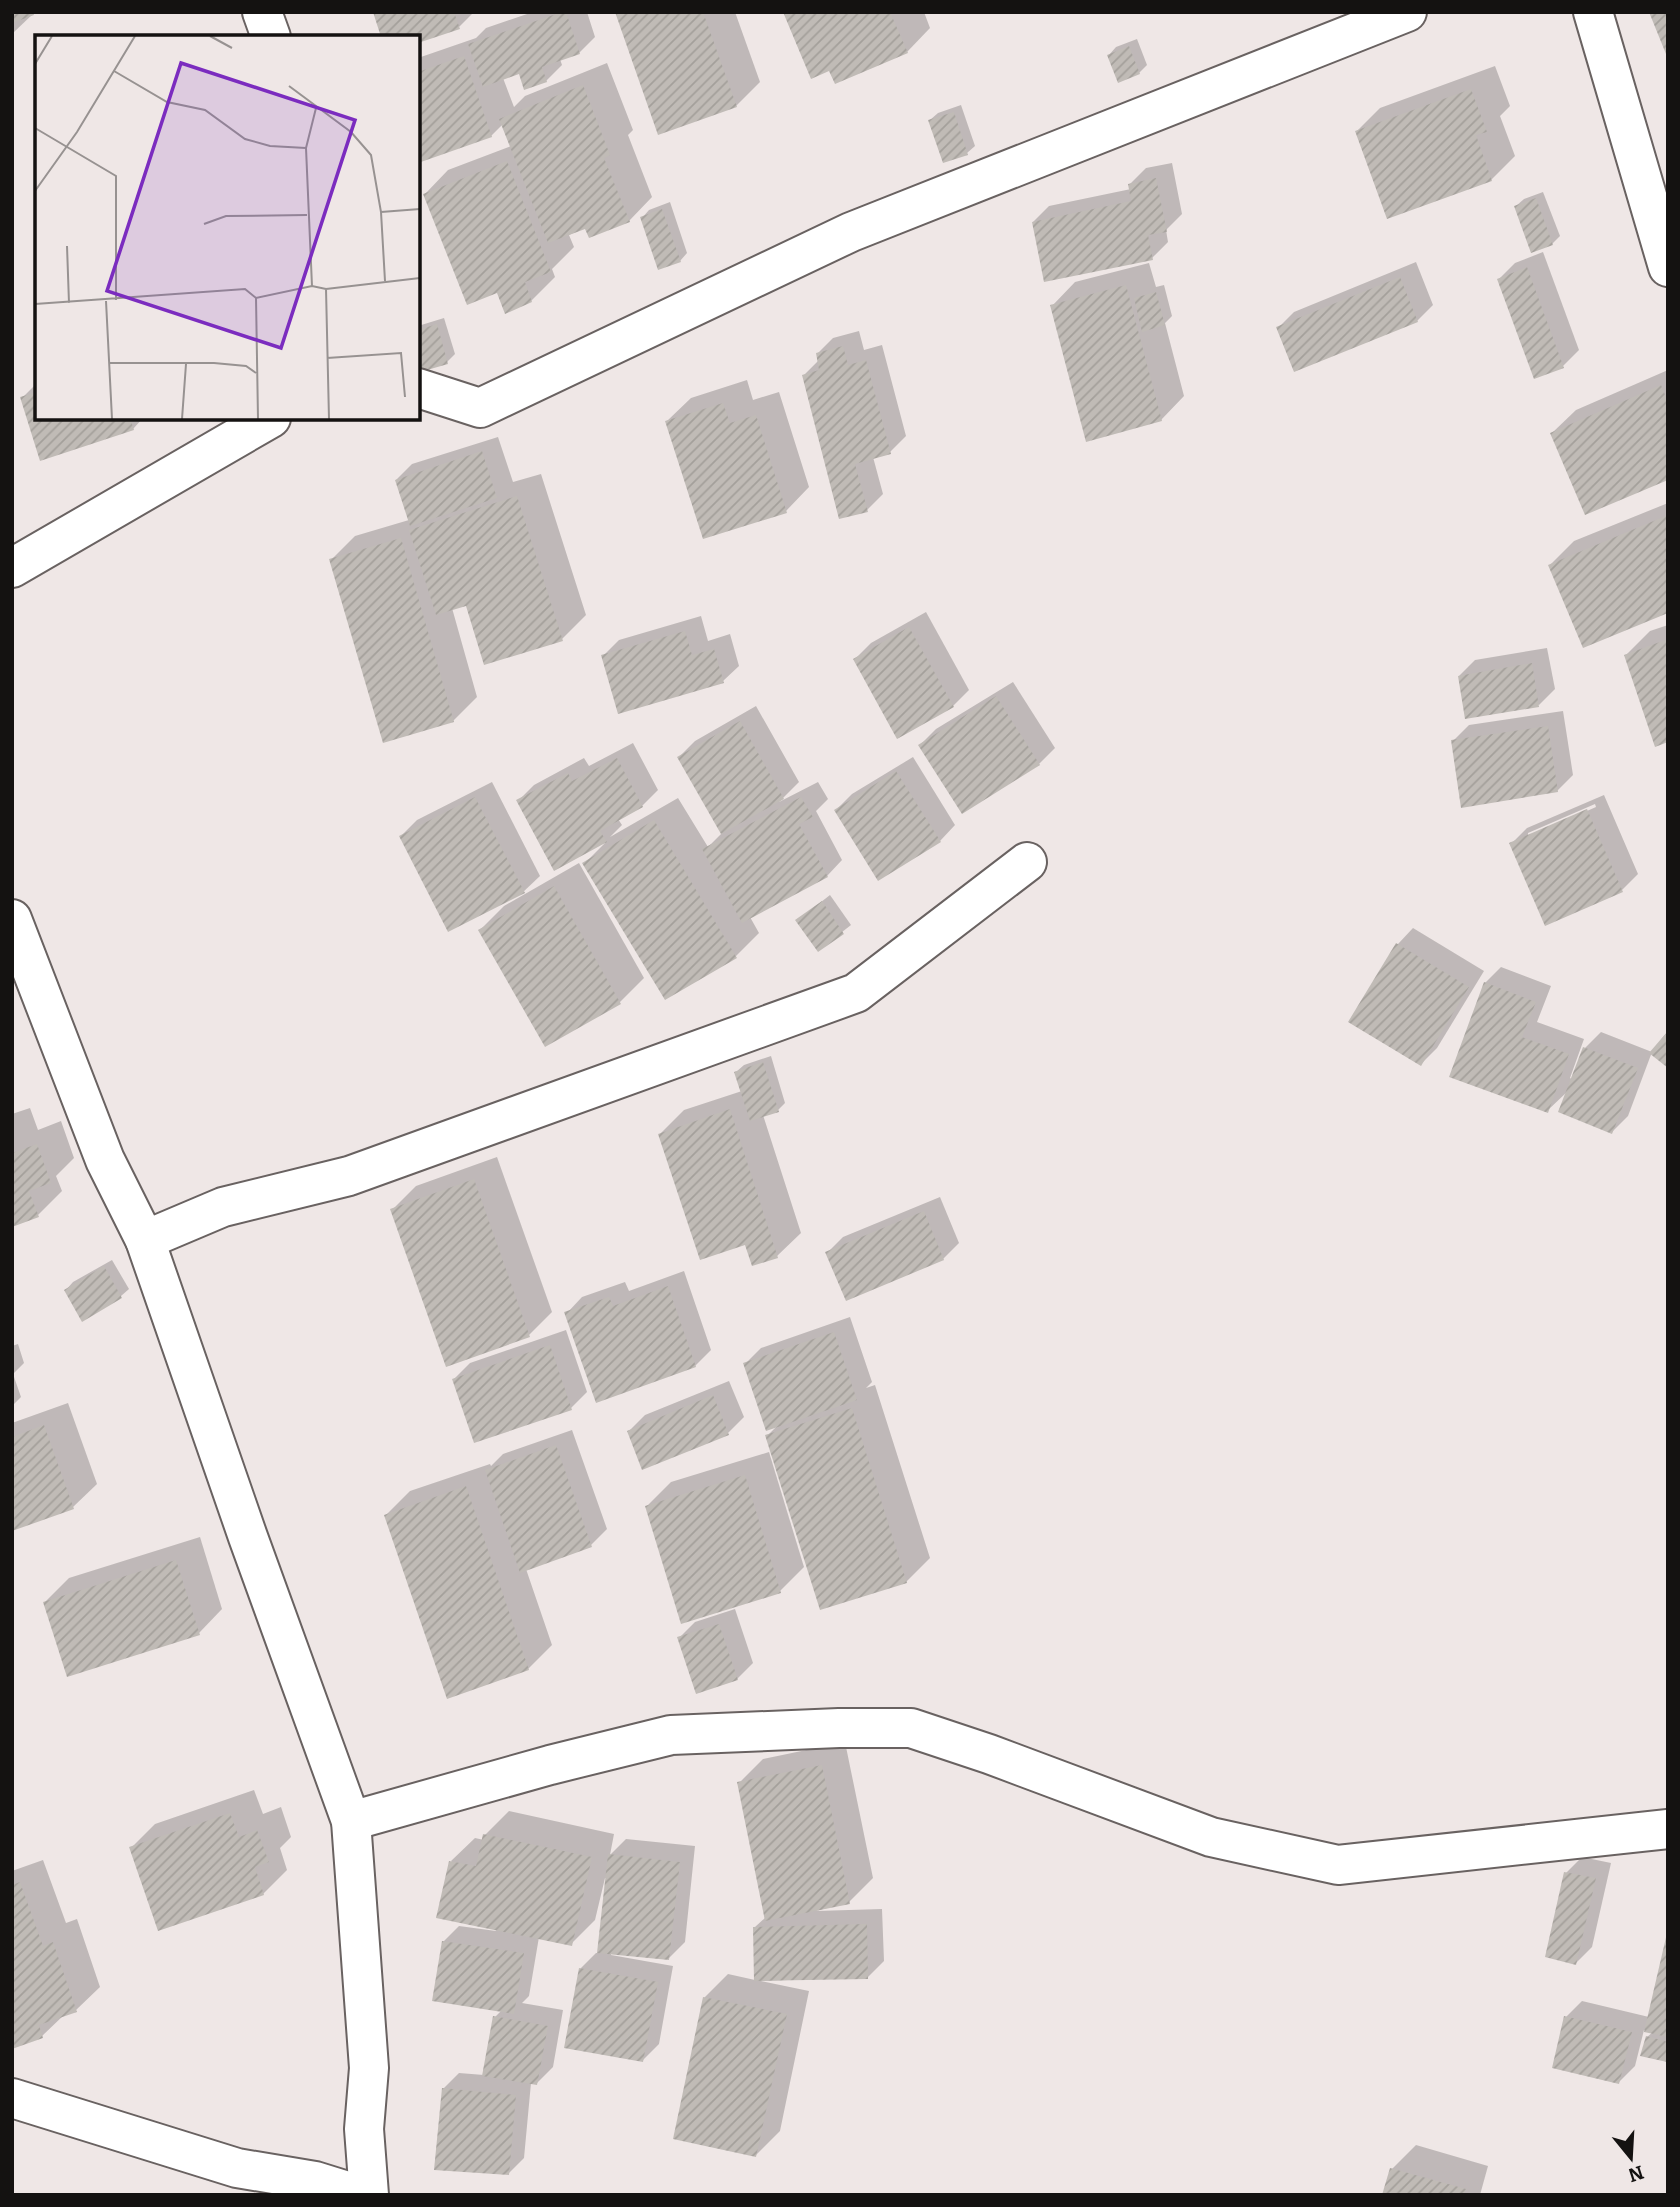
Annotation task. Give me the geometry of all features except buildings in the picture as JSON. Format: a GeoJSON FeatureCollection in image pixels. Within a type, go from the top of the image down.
{"type":"FeatureCollection","features":[{"type":"Feature","properties":{"kind":"street"},"geometry":{"type":"LineString","coordinates":[[262,12],[270,35]]}},
{"type":"Feature","properties":{"kind":"street"},"geometry":{"type":"LineString","coordinates":[[420,389],[480,408],[851,233],[1407,12]]}},
{"type":"Feature","properties":{"kind":"street"},"geometry":{"type":"LineString","coordinates":[[1593,12],[1668,267]]}},
{"type":"Feature","properties":{"kind":"street"},"geometry":{"type":"LineString","coordinates":[[12,568],[268,420]]}},
{"type":"Feature","properties":{"kind":"street"},"geometry":{"type":"LineString","coordinates":[[145,1240],[223,1207],[362,1172],[856,993],[1027,862]]}},
{"type":"Feature","properties":{"kind":"street"},"geometry":{"type":"LineString","coordinates":[[12,919],[105,1160],[145,1240],[248,1537],[351,1821],[369,2068],[364,2129],[369,2195]]}},
{"type":"Feature","properties":{"kind":"street"},"geometry":{"type":"LineString","coordinates":[[351,1821],[486,1782],[671,1735],[911,1728],[989,1754],[1211,1837],[1338,1866],[1668,1829]]}},
{"type":"Feature","properties":{"kind":"street"},"geometry":{"type":"LineString","coordinates":[[12,2098],[237,2168],[315,2181],[360,2195]]}}]}
